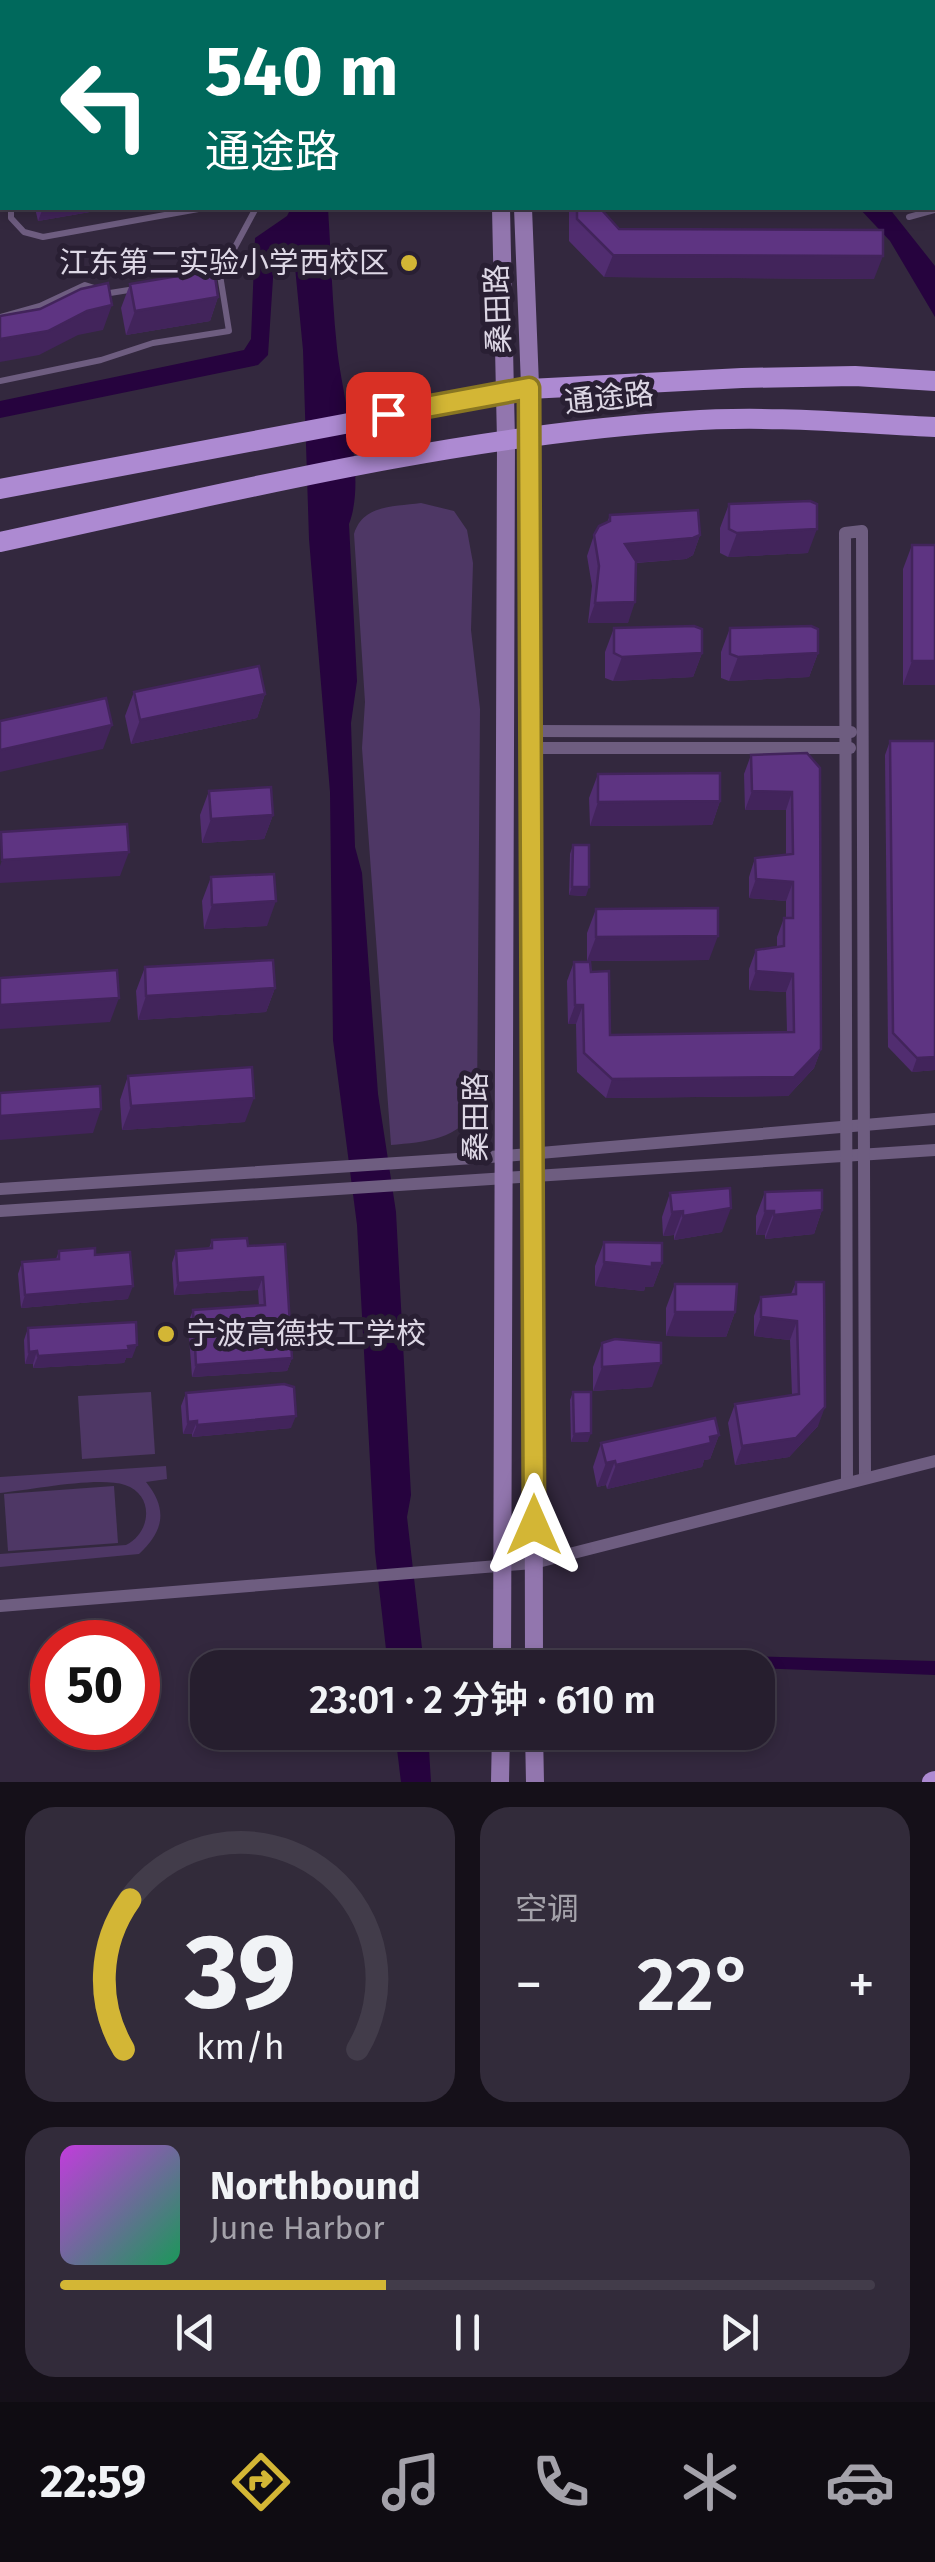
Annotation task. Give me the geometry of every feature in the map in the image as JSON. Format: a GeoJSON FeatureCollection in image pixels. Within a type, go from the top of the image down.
{"type":"FeatureCollection","features":[{"type":"Feature","properties":{"kind":"main road","name":"桑田路"},"geometry":{"type":"LineString","coordinates":[[500,210],[506,441],[502,1650]]}},
{"type":"Feature","properties":{"kind":"main road","name":"桑田路"},"geometry":{"type":"LineString","coordinates":[[523,210],[532,436],[534,1650]]}},
{"type":"Feature","properties":{"kind":"main road","name":"通途路"},"geometry":{"type":"LineString","coordinates":[[0,490],[529,388],[761,378],[935,381]]}},
{"type":"Feature","properties":{"kind":"main road","name":"通途路"},"geometry":{"type":"LineString","coordinates":[[0,542],[296,478],[532,436],[688,420],[935,427]]}},
{"type":"Feature","properties":{"kind":"main road"},"geometry":{"type":"LineString","coordinates":[[500,1782],[501,1750]]}},
{"type":"Feature","properties":{"kind":"main road"},"geometry":{"type":"LineString","coordinates":[[534,1750],[534,1782]]}},
{"type":"Feature","properties":{"kind":"street"},"geometry":{"type":"LineString","coordinates":[[847,1482],[845,533],[862,531],[865,1477]]}},
{"type":"Feature","properties":{"kind":"street"},"geometry":{"type":"LineString","coordinates":[[533,740],[863,732]]}},
{"type":"Feature","properties":{"kind":"street"},"geometry":{"type":"LineString","coordinates":[[533,740],[863,748]]}},
{"type":"Feature","properties":{"kind":"street"},"geometry":{"type":"LineString","coordinates":[[0,1189],[534,1154],[935,1119]]}},
{"type":"Feature","properties":{"kind":"street"},"geometry":{"type":"LineString","coordinates":[[0,1212],[935,1150]]}},
{"type":"Feature","properties":{"kind":"street"},"geometry":{"type":"LineString","coordinates":[[0,1606],[503,1568],[935,1461]]}},
{"type":"Feature","properties":{"kind":"lane"},"geometry":{"type":"LineString","coordinates":[[10,210],[11,218],[24,232],[42,237],[193,210]]}},
{"type":"Feature","properties":{"kind":"lane"},"geometry":{"type":"LineString","coordinates":[[0,382],[102,360],[153,343],[230,331],[220,275],[255,210]]}},
{"type":"Feature","properties":{"kind":"lane"},"geometry":{"type":"LineString","coordinates":[[909,216],[935,210]]}},
{"type":"Feature","properties":{"kind":"lane"},"geometry":{"type":"LineString","coordinates":[[202,278],[220,275]]}},
{"type":"Feature","properties":{"kind":"lane"},"geometry":{"type":"LineString","coordinates":[[0,317],[40,306],[85,285],[110,293],[147,287]]}},
{"type":"Feature","properties":{"kind":"shaded area"},"geometry":{"type":"Polygon","coordinates":[[[290,210],[328,210],[337,348],[352,437],[355,484],[349,524],[357,681],[351,723],[355,847],[362,873],[378,1094],[396,1212],[411,1495],[407,1517],[423,1650],[386,1650],[375,1552],[357,1225],[333,1040],[330,792],[309,539],[303,350],[295,267],[285,259],[274,263],[268,355],[258,365],[0,418],[0,401],[244,350],[251,339],[255,238],[290,210]]]}},
{"type":"Feature","properties":{"kind":"shaded area"},"geometry":{"type":"Polygon","coordinates":[[[861,210],[891,210],[935,266],[935,317],[890,241],[861,210]]]}},
{"type":"Feature","properties":{"kind":"shaded area"},"geometry":{"type":"Polygon","coordinates":[[[421,503],[454,511],[467,530],[473,563],[471,630],[480,709],[477,1107],[451,1133],[391,1145],[362,748],[365,702],[354,534],[358,524],[372,512],[421,503]]]}},
{"type":"Feature","properties":{"kind":"shaded area"},"geometry":{"type":"Polygon","coordinates":[[[151,1392],[155,1454],[82,1459],[78,1396],[151,1392]]]}},
{"type":"Feature","properties":{"kind":"shaded area"},"geometry":{"type":"Polygon","coordinates":[[[166,1466],[167,1479],[146,1482],[158,1501],[160,1520],[154,1537],[139,1554],[0,1567],[0,1554],[126,1545],[141,1532],[146,1514],[141,1497],[125,1485],[82,1483],[0,1493],[0,1477],[166,1466]]]}},
{"type":"Feature","properties":{"kind":"shaded area"},"geometry":{"type":"Polygon","coordinates":[[[114,1486],[118,1543],[8,1551],[4,1494],[114,1486]]]}},
{"type":"Feature","properties":{"kind":"shaded area"},"geometry":{"type":"Polygon","coordinates":[[[775,1657],[935,1661],[935,1675],[775,1669],[775,1657]]]}},
{"type":"Feature","properties":{"kind":"shaded area"},"geometry":{"type":"Polygon","coordinates":[[[397,1750],[429,1750],[431,1782],[401,1782],[397,1750]]]}},
{"type":"Feature","properties":{"kind":"building"},"geometry":{"type":"Polygon","coordinates":[[[577,210],[602,210],[619,229],[883,230],[883,256],[613,255],[577,219],[577,210]]]}},
{"type":"Feature","properties":{"kind":"building"},"geometry":{"type":"Polygon","coordinates":[[[214,270],[218,297],[135,311],[130,284],[214,270]]]}},
{"type":"Feature","properties":{"kind":"building"},"geometry":{"type":"Polygon","coordinates":[[[108,283],[112,305],[87,311],[48,331],[0,339],[0,316],[40,309],[81,289],[108,283]]]}},
{"type":"Feature","properties":{"kind":"building"},"geometry":{"type":"Polygon","coordinates":[[[729,504],[817,504],[817,529],[737,533],[729,529],[729,504]]]}},
{"type":"Feature","properties":{"kind":"building"},"geometry":{"type":"Polygon","coordinates":[[[698,510],[700,535],[625,544],[636,561],[635,602],[595,603],[599,566],[594,535],[599,526],[610,521],[610,515],[698,510]]]}},
{"type":"Feature","properties":{"kind":"building"},"geometry":{"type":"Polygon","coordinates":[[[912,545],[935,545],[935,661],[912,661],[912,545]]]}},
{"type":"Feature","properties":{"kind":"building"},"geometry":{"type":"Polygon","coordinates":[[[614,628],[702,629],[702,653],[622,657],[614,653],[614,628]]]}},
{"type":"Feature","properties":{"kind":"building"},"geometry":{"type":"Polygon","coordinates":[[[730,628],[818,629],[818,653],[738,657],[730,654],[730,628]]]}},
{"type":"Feature","properties":{"kind":"building"},"geometry":{"type":"Polygon","coordinates":[[[259,666],[265,694],[140,720],[134,692],[259,666]]]}},
{"type":"Feature","properties":{"kind":"building"},"geometry":{"type":"Polygon","coordinates":[[[106,698],[112,725],[0,750],[0,721],[106,698]]]}},
{"type":"Feature","properties":{"kind":"building"},"geometry":{"type":"Polygon","coordinates":[[[890,741],[935,741],[935,1057],[917,1058],[893,1033],[890,741]]]}},
{"type":"Feature","properties":{"kind":"building"},"geometry":{"type":"Polygon","coordinates":[[[807,753],[820,768],[821,1049],[794,1077],[612,1079],[584,1053],[583,1005],[575,1005],[574,962],[590,962],[591,972],[609,971],[610,1035],[794,1032],[793,974],[756,971],[756,950],[784,946],[784,918],[793,918],[793,882],[756,879],[755,858],[793,854],[792,792],[752,791],[751,755],[807,753]]]}},
{"type":"Feature","properties":{"kind":"building"},"geometry":{"type":"Polygon","coordinates":[[[720,773],[720,801],[598,802],[598,774],[720,773]]]}},
{"type":"Feature","properties":{"kind":"building"},"geometry":{"type":"Polygon","coordinates":[[[271,787],[273,815],[211,819],[209,791],[271,787]]]}},
{"type":"Feature","properties":{"kind":"building"},"geometry":{"type":"Polygon","coordinates":[[[127,824],[129,852],[2,860],[1,832],[127,824]]]}},
{"type":"Feature","properties":{"kind":"building"},"geometry":{"type":"Polygon","coordinates":[[[573,845],[589,845],[589,887],[572,887],[573,845]]]}},
{"type":"Feature","properties":{"kind":"building"},"geometry":{"type":"Polygon","coordinates":[[[274,874],[276,901],[212,905],[211,877],[274,874]]]}},
{"type":"Feature","properties":{"kind":"building"},"geometry":{"type":"Polygon","coordinates":[[[718,908],[718,936],[596,937],[596,909],[718,908]]]}},
{"type":"Feature","properties":{"kind":"building"},"geometry":{"type":"Polygon","coordinates":[[[273,960],[275,988],[146,996],[145,967],[273,960]]]}},
{"type":"Feature","properties":{"kind":"building"},"geometry":{"type":"Polygon","coordinates":[[[117,970],[119,998],[0,1005],[0,978],[117,970]]]}},
{"type":"Feature","properties":{"kind":"building"},"geometry":{"type":"Polygon","coordinates":[[[252,1067],[254,1098],[131,1106],[128,1076],[252,1067]]]}},
{"type":"Feature","properties":{"kind":"building"},"geometry":{"type":"Polygon","coordinates":[[[100,1086],[101,1109],[0,1116],[0,1093],[100,1086]]]}},
{"type":"Feature","properties":{"kind":"building"},"geometry":{"type":"Polygon","coordinates":[[[730,1188],[731,1208],[683,1216],[683,1211],[672,1212],[670,1193],[730,1188]]]}},
{"type":"Feature","properties":{"kind":"building"},"geometry":{"type":"Polygon","coordinates":[[[822,1190],[822,1210],[774,1215],[774,1211],[765,1211],[765,1192],[822,1190]]]}},
{"type":"Feature","properties":{"kind":"building"},"geometry":{"type":"Polygon","coordinates":[[[247,1238],[248,1246],[285,1244],[292,1358],[196,1365],[193,1310],[265,1305],[263,1277],[178,1283],[176,1251],[212,1248],[212,1240],[247,1238]]]}},
{"type":"Feature","properties":{"kind":"building"},"geometry":{"type":"Polygon","coordinates":[[[604,1242],[662,1243],[662,1263],[652,1263],[652,1267],[604,1262],[604,1242]]]}},
{"type":"Feature","properties":{"kind":"building"},"geometry":{"type":"Polygon","coordinates":[[[95,1248],[95,1255],[130,1252],[133,1286],[25,1295],[22,1262],[59,1259],[59,1251],[95,1248]]]}},
{"type":"Feature","properties":{"kind":"building"},"geometry":{"type":"Polygon","coordinates":[[[796,1282],[824,1282],[825,1407],[796,1438],[742,1446],[735,1404],[799,1394],[797,1321],[761,1317],[761,1297],[796,1294],[796,1282]]]}},
{"type":"Feature","properties":{"kind":"building"},"geometry":{"type":"Polygon","coordinates":[[[675,1284],[737,1284],[735,1312],[675,1312],[675,1284]]]}},
{"type":"Feature","properties":{"kind":"building"},"geometry":{"type":"Polygon","coordinates":[[[136,1322],[137,1345],[128,1346],[129,1350],[38,1356],[37,1351],[29,1352],[28,1328],[136,1322]]]}},
{"type":"Feature","properties":{"kind":"building"},"geometry":{"type":"Polygon","coordinates":[[[615,1339],[661,1343],[661,1363],[602,1367],[602,1343],[615,1339]]]}},
{"type":"Feature","properties":{"kind":"building"},"geometry":{"type":"Polygon","coordinates":[[[284,1384],[294,1387],[296,1416],[197,1425],[197,1421],[188,1422],[186,1393],[284,1384]]]}},
{"type":"Feature","properties":{"kind":"building"},"geometry":{"type":"Polygon","coordinates":[[[573,1392],[591,1392],[591,1433],[574,1434],[573,1392]]]}},
{"type":"Feature","properties":{"kind":"building"},"geometry":{"type":"Polygon","coordinates":[[[715,1418],[719,1435],[710,1437],[711,1443],[616,1465],[615,1461],[606,1463],[601,1443],[715,1418]]]}},
{"type":"Feature","properties":{"kind":"place","name":"江东第二实验小学西校区"},"geometry":{"type":"Point","coordinates":[409,263]}},
{"type":"Feature","properties":{"kind":"place","name":"宁波高德技工学校"},"geometry":{"type":"Point","coordinates":[166,1334]}},
{"type":"Feature","properties":{"kind":"route"},"geometry":{"type":"LineString","coordinates":[[388,414],[529,388],[534,1525]]}}]}
